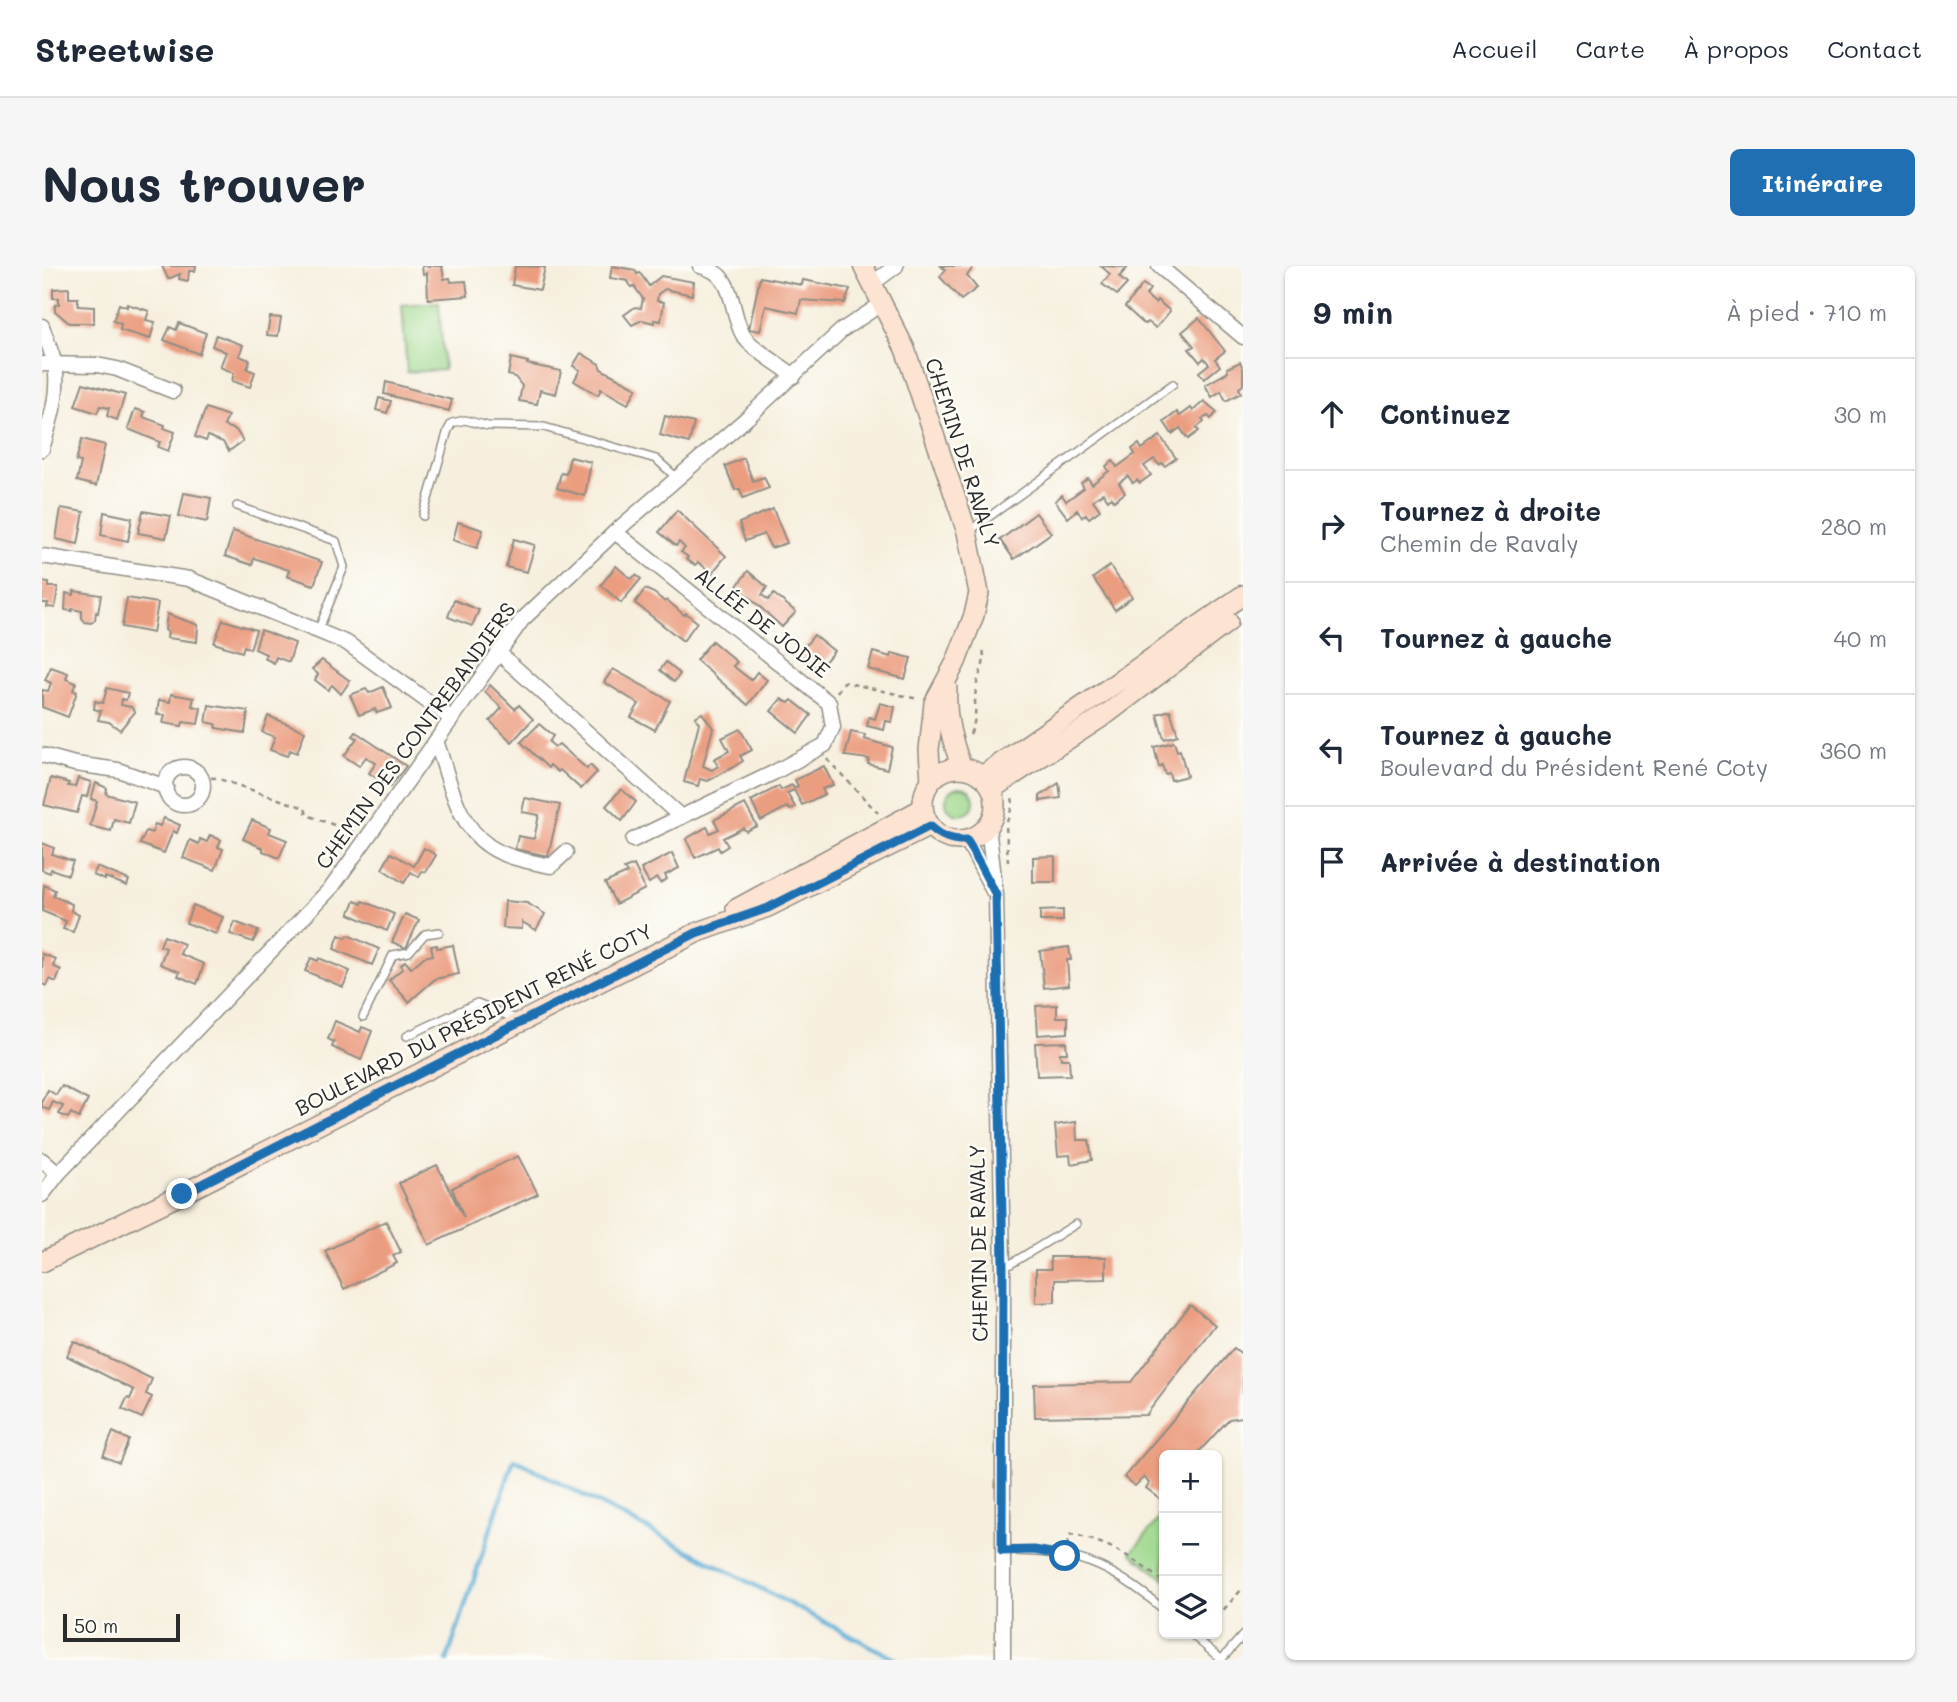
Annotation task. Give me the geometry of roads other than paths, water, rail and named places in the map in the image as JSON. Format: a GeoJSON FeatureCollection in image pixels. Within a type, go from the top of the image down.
{"type":"FeatureCollection","features":[{"type":"Feature","properties":{"kind":"main road","name":"CHEMIN DE RAVALY"},"geometry":{"type":"LineString","coordinates":[[868,274],[905,349],[967,532],[979,593],[974,615],[947,680],[934,703],[929,750],[931,781]]}},
{"type":"Feature","properties":{"kind":"main road"},"geometry":{"type":"LineString","coordinates":[[987,783],[1243,595]]}},
{"type":"Feature","properties":{"kind":"main road"},"geometry":{"type":"LineString","coordinates":[[987,783],[1010,779],[1108,713],[1243,611]]}},
{"type":"Feature","properties":{"kind":"main road"},"geometry":{"type":"LineString","coordinates":[[947,680],[946,708],[950,735],[962,768],[987,783],[996,804],[988,826],[967,840],[943,836],[927,817],[924,794],[931,781],[945,771],[962,768]]}},
{"type":"Feature","properties":{"kind":"main road","name":"BOULEVARD DU PRÉSIDENT RENÉ COTY"},"geometry":{"type":"LineString","coordinates":[[42,1262],[182,1194],[696,933],[762,894],[927,817]]}},
{"type":"Feature","properties":{"kind":"street"},"geometry":{"type":"LineString","coordinates":[[700,266],[709,268],[721,277],[734,301],[743,335],[753,346],[794,376]]}},
{"type":"Feature","properties":{"kind":"street"},"geometry":{"type":"LineString","coordinates":[[868,274],[896,266]]}},
{"type":"Feature","properties":{"kind":"street"},"geometry":{"type":"LineString","coordinates":[[1159,266],[1243,337]]}},
{"type":"Feature","properties":{"kind":"street","name":"CHEMIN DES CONTREBANDIERS"},"geometry":{"type":"LineString","coordinates":[[42,1195],[58,1174],[332,887],[522,620],[615,532],[794,376],[842,330],[883,303]]}},
{"type":"Feature","properties":{"kind":"street"},"geometry":{"type":"LineString","coordinates":[[42,327],[55,407],[42,449]]}},
{"type":"Feature","properties":{"kind":"street"},"geometry":{"type":"LineString","coordinates":[[48,365],[97,365],[117,369],[173,391]]}},
{"type":"Feature","properties":{"kind":"street","name":"ALLÉE DE JODIE"},"geometry":{"type":"LineString","coordinates":[[615,532],[829,703],[833,727],[825,745],[681,817]]}},
{"type":"Feature","properties":{"kind":"street"},"geometry":{"type":"LineString","coordinates":[[42,556],[189,579],[347,643],[452,719]]}},
{"type":"Feature","properties":{"kind":"street"},"geometry":{"type":"LineString","coordinates":[[500,654],[681,817],[634,840]]}},
{"type":"Feature","properties":{"kind":"street"},"geometry":{"type":"LineString","coordinates":[[436,741],[455,800],[469,828],[490,846],[516,857],[551,866],[566,852]]}},
{"type":"Feature","properties":{"kind":"street"},"geometry":{"type":"LineString","coordinates":[[42,754],[75,764],[118,770],[166,787]]}},
{"type":"Feature","properties":{"kind":"street"},"geometry":{"type":"LineString","coordinates":[[179,767],[191,768],[201,777],[203,784],[201,795],[190,804],[174,802],[167,796],[166,787],[169,775],[179,767]]}},
{"type":"Feature","properties":{"kind":"street","name":"CHEMIN DE RAVALY"},"geometry":{"type":"LineString","coordinates":[[988,826],[996,895],[1003,1268],[1003,1660]]}},
{"type":"Feature","properties":{"kind":"street"},"geometry":{"type":"LineString","coordinates":[[967,840],[996,895]]}},
{"type":"Feature","properties":{"kind":"street"},"geometry":{"type":"LineString","coordinates":[[42,1160],[58,1174]]}},
{"type":"Feature","properties":{"kind":"lane"},"geometry":{"type":"LineString","coordinates":[[967,532],[1173,384]]}},
{"type":"Feature","properties":{"kind":"lane"},"geometry":{"type":"LineString","coordinates":[[423,516],[448,430],[452,423],[465,420],[488,426],[544,427],[656,459],[677,478]]}},
{"type":"Feature","properties":{"kind":"lane"},"geometry":{"type":"LineString","coordinates":[[237,506],[336,541],[344,567],[318,631]]}},
{"type":"Feature","properties":{"kind":"lane"},"geometry":{"type":"LineString","coordinates":[[363,1017],[393,955],[409,952],[425,934],[439,932]]}},
{"type":"Feature","properties":{"kind":"lane"},"geometry":{"type":"LineString","coordinates":[[407,1036],[477,1003],[520,1021]]}},
{"type":"Feature","properties":{"kind":"lane"},"geometry":{"type":"LineString","coordinates":[[1003,1268],[1076,1224]]}},
{"type":"Feature","properties":{"kind":"lane"},"geometry":{"type":"LineString","coordinates":[[1002,1551],[1034,1550],[1089,1562],[1114,1572],[1159,1606]]}},
{"type":"Feature","properties":{"kind":"lane"},"geometry":{"type":"LineString","coordinates":[[1197,1639],[1222,1660],[1243,1635]]}},
{"type":"Feature","properties":{"kind":"waterway"},"geometry":{"type":"LineString","coordinates":[[447,1660],[514,1459],[897,1660]]}}]}
